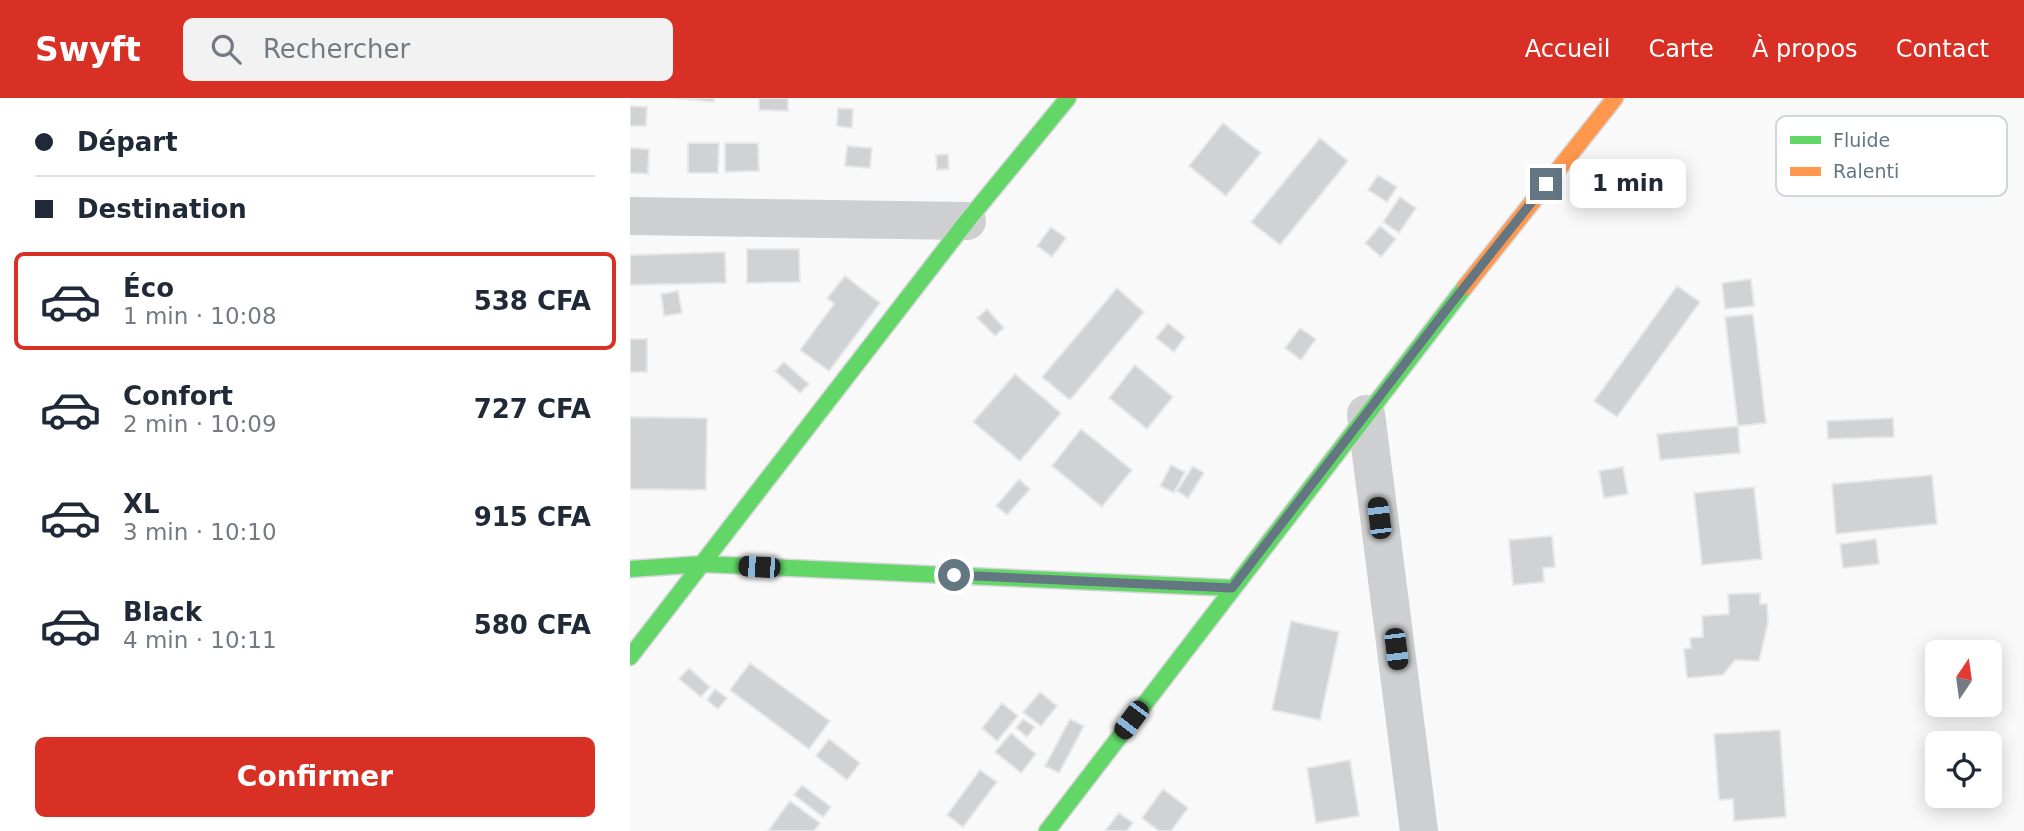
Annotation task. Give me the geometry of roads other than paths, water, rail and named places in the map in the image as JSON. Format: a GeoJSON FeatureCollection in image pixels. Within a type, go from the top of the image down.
{"type":"FeatureCollection","features":[{"type":"Feature","properties":{"kind":"street"},"geometry":{"type":"LineString","coordinates":[[630,657],[967,221],[1068,98]]}},
{"type":"Feature","properties":{"kind":"street"},"geometry":{"type":"LineString","coordinates":[[1047,831],[1366,414],[1615,98]]}},
{"type":"Feature","properties":{"kind":"street"},"geometry":{"type":"LineString","coordinates":[[630,216],[967,221]]}},
{"type":"Feature","properties":{"kind":"street"},"geometry":{"type":"LineString","coordinates":[[1366,414],[1419,831]]}},
{"type":"Feature","properties":{"kind":"street"},"geometry":{"type":"LineString","coordinates":[[630,569],[703,564],[1232,588]]}}]}
